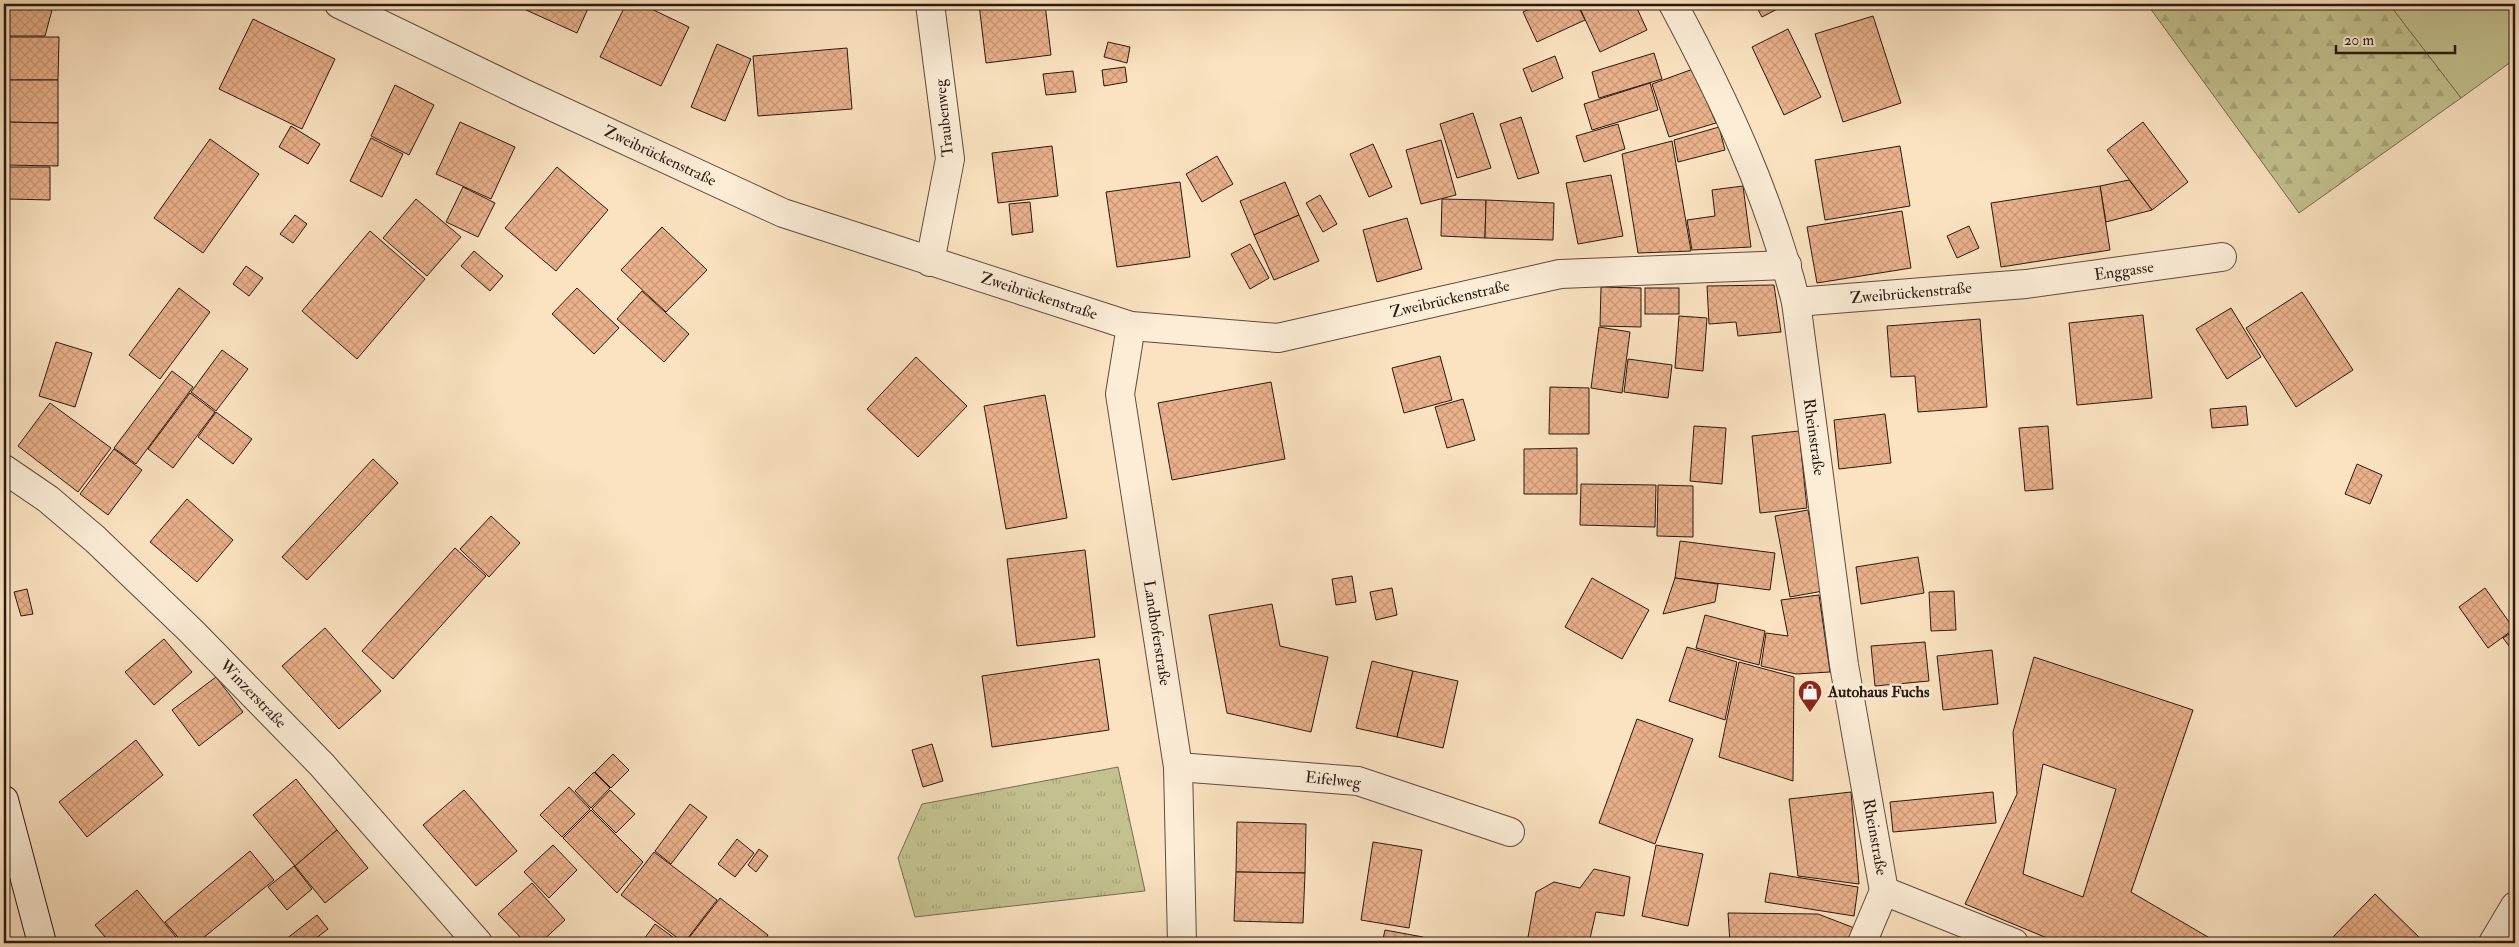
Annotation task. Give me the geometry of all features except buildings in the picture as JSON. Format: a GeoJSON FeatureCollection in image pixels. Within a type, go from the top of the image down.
{"type":"FeatureCollection","features":[{"type":"Feature","properties":{"kind":"street","name":"Zweibrückenstraße"},"geometry":{"type":"LineString","coordinates":[[340,4],[523,93],[783,213],[1131,326],[1278,338],[1560,274],[1787,264]]}},
{"type":"Feature","properties":{"kind":"street","name":"Traubenweg"},"geometry":{"type":"LineString","coordinates":[[930,4],[950,159],[930,262]]}},
{"type":"Feature","properties":{"kind":"street","name":"Rheinstraße"},"geometry":{"type":"LineString","coordinates":[[1673,4],[1714,81],[1749,157],[1787,264],[1796,302],[1844,665],[1884,890]]}},
{"type":"Feature","properties":{"kind":"street","name":"Enggasse"},"geometry":{"type":"LineString","coordinates":[[2026,284],[2222,257]]}},
{"type":"Feature","properties":{"kind":"street","name":"Zweibrückenstraße"},"geometry":{"type":"LineString","coordinates":[[1796,302],[2026,284]]}},
{"type":"Feature","properties":{"kind":"street","name":"Landhoferstraße"},"geometry":{"type":"LineString","coordinates":[[1131,326],[1120,394],[1178,767],[1182,943]]}},
{"type":"Feature","properties":{"kind":"street","name":"Winzerstraße"},"geometry":{"type":"LineString","coordinates":[[4,469],[48,499],[95,539],[191,631],[322,765],[478,943]]}},
{"type":"Feature","properties":{"kind":"street","name":"Eifelweg"},"geometry":{"type":"LineString","coordinates":[[1178,767],[1358,781],[1510,832]]}},
{"type":"Feature","properties":{"kind":"street"},"geometry":{"type":"LineString","coordinates":[[4,800],[42,943]]}},
{"type":"Feature","properties":{"kind":"street"},"geometry":{"type":"LineString","coordinates":[[1862,943],[1884,890],[2014,943]]}},
{"type":"Feature","properties":{"kind":"street"},"geometry":{"type":"LineString","coordinates":[[2493,943],[2515,906]]}},
{"type":"Feature","properties":{"kind":"green space"},"geometry":{"type":"Polygon","coordinates":[[[2147,4],[2389,4],[2461,98],[2299,213],[2147,4]]]}},
{"type":"Feature","properties":{"kind":"green space"},"geometry":{"type":"Polygon","coordinates":[[[2389,4],[2506,4],[2515,15],[2515,59],[2461,98],[2389,4]]]}},
{"type":"Feature","properties":{"kind":"green space"},"geometry":{"type":"Polygon","coordinates":[[[1118,767],[1145,891],[915,917],[898,858],[922,804],[1118,767]]]}},
{"type":"Feature","properties":{"kind":"place","name":"Autohaus Fuchs"},"geometry":{"type":"Point","coordinates":[1810,713]}}]}
